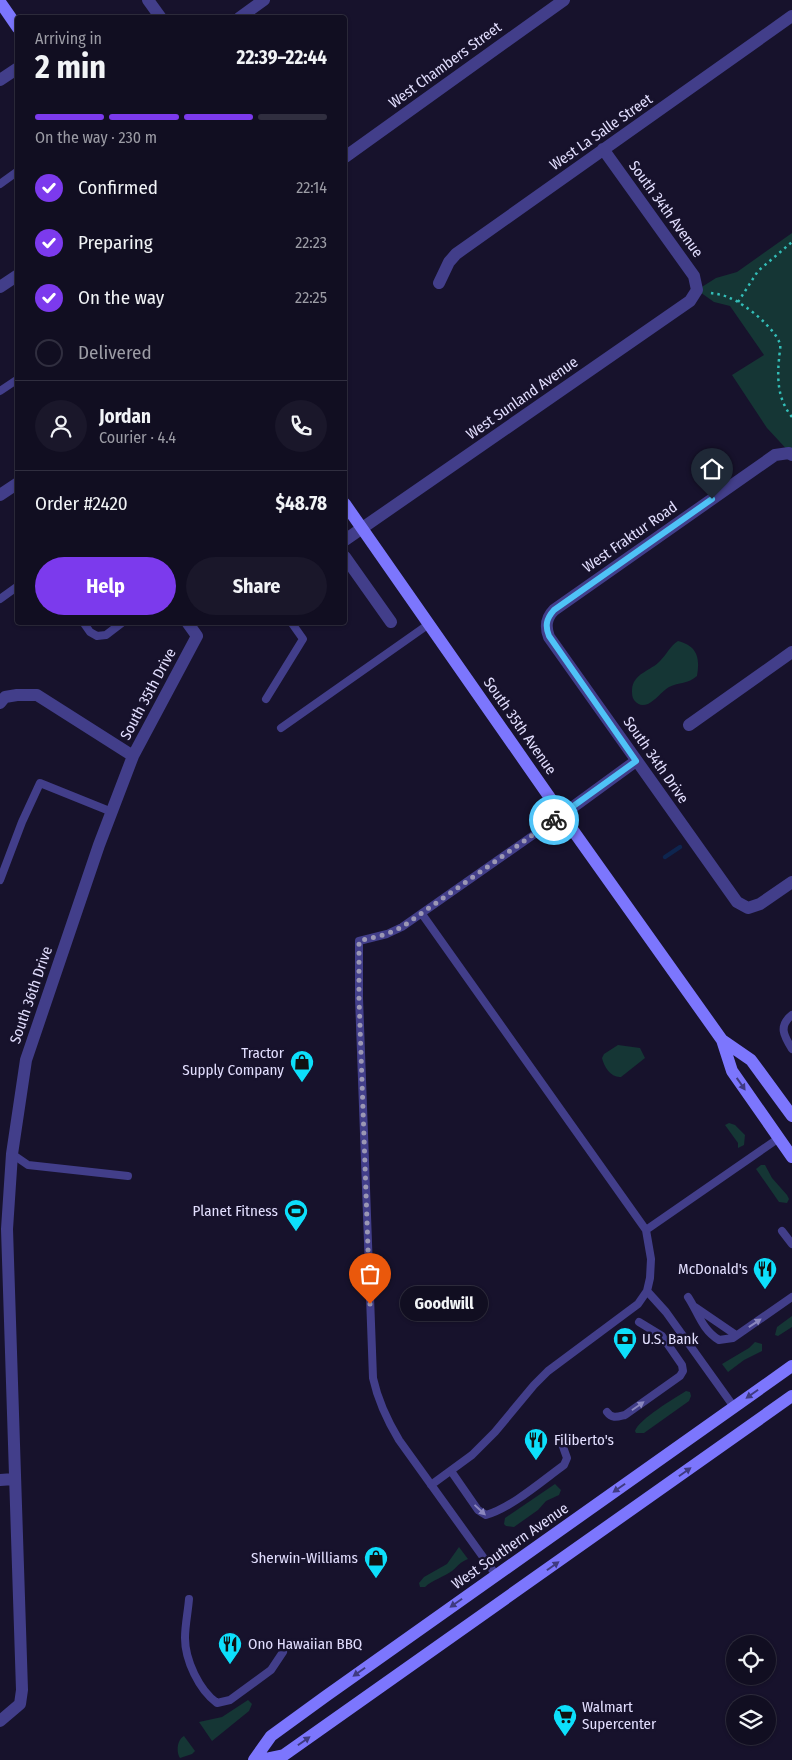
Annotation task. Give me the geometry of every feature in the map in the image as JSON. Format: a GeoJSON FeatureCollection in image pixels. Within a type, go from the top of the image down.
{"type":"FeatureCollection","features":[{"type":"Feature","properties":{"kind":"main road"},"geometry":{"type":"LineString","coordinates":[[0,2],[15,24]]}},
{"type":"Feature","properties":{"kind":"main road","name":"South 35th Avenue"},"geometry":{"type":"LineString","coordinates":[[347,507],[722,1040],[732,1071],[792,1157]]}},
{"type":"Feature","properties":{"kind":"main road","name":"South 35th Avenue"},"geometry":{"type":"LineString","coordinates":[[722,1040],[751,1060],[792,1116]]}},
{"type":"Feature","properties":{"kind":"main road","name":"West Southern Avenue"},"geometry":{"type":"LineString","coordinates":[[254,1760],[271,1736],[792,1366]]}},
{"type":"Feature","properties":{"kind":"main road"},"geometry":{"type":"LineString","coordinates":[[260,1760],[284,1755],[792,1396]]}},
{"type":"Feature","properties":{"kind":"street"},"geometry":{"type":"LineString","coordinates":[[148,0],[158,15]]}},
{"type":"Feature","properties":{"kind":"street"},"geometry":{"type":"LineString","coordinates":[[243,15],[264,0]]}},
{"type":"Feature","properties":{"kind":"street","name":"West Chambers Street"},"geometry":{"type":"LineString","coordinates":[[347,156],[564,0]]}},
{"type":"Feature","properties":{"kind":"street","name":"West La Salle Street"},"geometry":{"type":"LineString","coordinates":[[439,283],[449,262],[456,254],[792,16]]}},
{"type":"Feature","properties":{"kind":"street"},"geometry":{"type":"LineString","coordinates":[[0,80],[15,70]]}},
{"type":"Feature","properties":{"kind":"street","name":"South 34th Avenue"},"geometry":{"type":"LineString","coordinates":[[604,150],[694,276],[697,290]]}},
{"type":"Feature","properties":{"kind":"street"},"geometry":{"type":"LineString","coordinates":[[0,287],[15,277]]}},
{"type":"Feature","properties":{"kind":"street","name":"West Sunland Avenue"},"geometry":{"type":"LineString","coordinates":[[362,528],[690,301],[697,290]]}},
{"type":"Feature","properties":{"kind":"street","name":"West Fraktur Road"},"geometry":{"type":"LineString","coordinates":[[547,623],[549,616],[554,610],[775,455],[790,454]]}},
{"type":"Feature","properties":{"kind":"street"},"geometry":{"type":"LineString","coordinates":[[0,495],[15,485]]}},
{"type":"Feature","properties":{"kind":"street"},"geometry":{"type":"LineString","coordinates":[[347,539],[362,528]]}},
{"type":"Feature","properties":{"kind":"street"},"geometry":{"type":"LineString","coordinates":[[347,559],[391,622]]}},
{"type":"Feature","properties":{"kind":"street","name":"South 34th Drive"},"geometry":{"type":"LineString","coordinates":[[547,623],[546,629],[549,636],[737,902],[748,908],[760,904],[792,882]]}},
{"type":"Feature","properties":{"kind":"street","name":"South 35th Drive"},"geometry":{"type":"LineString","coordinates":[[133,756],[197,636],[189,625]]}},
{"type":"Feature","properties":{"kind":"street"},"geometry":{"type":"LineString","coordinates":[[689,725],[792,652]]}},
{"type":"Feature","properties":{"kind":"street"},"geometry":{"type":"LineString","coordinates":[[0,703],[5,698],[17,695],[37,694],[133,756]]}},
{"type":"Feature","properties":{"kind":"street","name":"South 36th Drive"},"geometry":{"type":"LineString","coordinates":[[0,1721],[20,1704],[22,1690],[14,1479],[6,1154],[26,1060],[99,845],[133,756]]}},
{"type":"Feature","properties":{"kind":"street"},"geometry":{"type":"LineString","coordinates":[[562,815],[636,761]]}},
{"type":"Feature","properties":{"kind":"street"},"geometry":{"type":"LineString","coordinates":[[0,1480],[14,1479]]}},
{"type":"Feature","properties":{"kind":"lane"},"geometry":{"type":"LineString","coordinates":[[0,184],[15,173]]}},
{"type":"Feature","properties":{"kind":"lane"},"geometry":{"type":"LineString","coordinates":[[0,391],[15,381]]}},
{"type":"Feature","properties":{"kind":"lane"},"geometry":{"type":"LineString","coordinates":[[0,599],[15,588]]}},
{"type":"Feature","properties":{"kind":"lane"},"geometry":{"type":"LineString","coordinates":[[281,728],[429,624]]}},
{"type":"Feature","properties":{"kind":"lane"},"geometry":{"type":"LineString","coordinates":[[85,625],[90,632],[97,636],[106,635],[119,625]]}},
{"type":"Feature","properties":{"kind":"lane"},"geometry":{"type":"LineString","coordinates":[[266,699],[303,640],[293,625]]}},
{"type":"Feature","properties":{"kind":"lane"},"geometry":{"type":"LineString","coordinates":[[0,880],[22,822],[40,784],[112,812]]}},
{"type":"Feature","properties":{"kind":"lane"},"geometry":{"type":"LineString","coordinates":[[496,1575],[399,1440],[386,1419],[376,1392],[373,1378],[359,941],[387,934],[402,927],[562,815]]}},
{"type":"Feature","properties":{"kind":"lane"},"geometry":{"type":"LineString","coordinates":[[422,914],[646,1230],[652,1259],[647,1291],[631,1310],[548,1371],[495,1432],[472,1455],[431,1485]]}},
{"type":"Feature","properties":{"kind":"lane"},"geometry":{"type":"LineString","coordinates":[[792,1015],[786,1020],[784,1026],[784,1034],[792,1049]]}},
{"type":"Feature","properties":{"kind":"lane"},"geometry":{"type":"LineString","coordinates":[[646,1230],[779,1138]]}},
{"type":"Feature","properties":{"kind":"lane"},"geometry":{"type":"LineString","coordinates":[[6,1154],[28,1165],[128,1176]]}},
{"type":"Feature","properties":{"kind":"lane"},"geometry":{"type":"LineString","coordinates":[[782,1230],[792,1244]]}},
{"type":"Feature","properties":{"kind":"lane"},"geometry":{"type":"LineString","coordinates":[[647,1291],[666,1312],[734,1407]]}},
{"type":"Feature","properties":{"kind":"lane"},"geometry":{"type":"LineString","coordinates":[[688,1297],[700,1320],[712,1336],[719,1340],[727,1340],[736,1336],[792,1297]]}},
{"type":"Feature","properties":{"kind":"lane"},"geometry":{"type":"LineString","coordinates":[[694,1307],[736,1336]]}},
{"type":"Feature","properties":{"kind":"lane"},"geometry":{"type":"LineString","coordinates":[[606,1412],[609,1416],[616,1418],[625,1415],[680,1376],[683,1371],[682,1365],[662,1336],[639,1322]]}},
{"type":"Feature","properties":{"kind":"lane"},"geometry":{"type":"LineString","coordinates":[[451,1471],[478,1510],[486,1516],[509,1504],[564,1465],[567,1458],[562,1444]]}},
{"type":"Feature","properties":{"kind":"lane"},"geometry":{"type":"LineString","coordinates":[[189,1599],[185,1640],[193,1673],[210,1698],[217,1703],[230,1700],[271,1670],[283,1652]]}},
{"type":"Feature","properties":{"kind":"path"},"geometry":{"type":"LineString","coordinates":[[738,302],[758,271],[792,242]]}},
{"type":"Feature","properties":{"kind":"path"},"geometry":{"type":"LineString","coordinates":[[711,293],[738,302],[754,313],[772,331],[781,345],[777,381],[783,403],[792,417]]}},
{"type":"Feature","properties":{"kind":"green space"},"geometry":{"type":"Polygon","coordinates":[[[792,233],[792,455],[767,428],[732,375],[764,355],[730,306],[714,302],[697,290],[716,278],[737,272],[792,233]]]}},
{"type":"Feature","properties":{"kind":"green space"},"geometry":{"type":"Polygon","coordinates":[[[678,641],[685,643],[694,650],[698,659],[697,676],[669,687],[648,704],[642,705],[637,703],[633,699],[633,684],[639,676],[656,664],[678,641]]]}},
{"type":"Feature","properties":{"kind":"green space"},"geometry":{"type":"Polygon","coordinates":[[[618,1045],[640,1048],[645,1058],[621,1077],[614,1076],[608,1071],[602,1058],[604,1054],[618,1045]]]}},
{"type":"Feature","properties":{"kind":"green space"},"geometry":{"type":"Polygon","coordinates":[[[729,1123],[735,1125],[745,1135],[744,1145],[738,1148],[738,1143],[725,1125],[729,1123]]]}},
{"type":"Feature","properties":{"kind":"green space"},"geometry":{"type":"Polygon","coordinates":[[[761,1165],[765,1165],[772,1178],[787,1195],[789,1199],[787,1203],[779,1202],[756,1169],[761,1165]]]}},
{"type":"Feature","properties":{"kind":"green space"},"geometry":{"type":"Polygon","coordinates":[[[792,1316],[792,1327],[778,1336],[775,1335],[777,1327],[792,1316]]]}},
{"type":"Feature","properties":{"kind":"green space"},"geometry":{"type":"Polygon","coordinates":[[[755,1342],[762,1344],[762,1351],[744,1360],[728,1372],[722,1364],[749,1348],[755,1342]]]}},
{"type":"Feature","properties":{"kind":"green space"},"geometry":{"type":"Polygon","coordinates":[[[686,1391],[690,1392],[689,1401],[644,1433],[636,1433],[635,1431],[643,1421],[686,1391]]]}},
{"type":"Feature","properties":{"kind":"green space"},"geometry":{"type":"Polygon","coordinates":[[[555,1484],[561,1490],[559,1495],[546,1501],[538,1510],[514,1527],[504,1524],[505,1518],[555,1484]]]}},
{"type":"Feature","properties":{"kind":"green space"},"geometry":{"type":"Polygon","coordinates":[[[459,1547],[468,1559],[425,1587],[420,1587],[419,1583],[424,1577],[447,1564],[459,1547]]]}},
{"type":"Feature","properties":{"kind":"green space"},"geometry":{"type":"Polygon","coordinates":[[[248,1700],[252,1704],[249,1711],[212,1741],[199,1722],[222,1717],[248,1700]]]}},
{"type":"Feature","properties":{"kind":"green space"},"geometry":{"type":"Polygon","coordinates":[[[184,1736],[195,1751],[180,1758],[178,1746],[184,1736]]]}},
{"type":"Feature","properties":{"kind":"waterway"},"geometry":{"type":"LineString","coordinates":[[665,857],[680,847]]}},
{"type":"Feature","properties":{"kind":"way so far"},"geometry":{"type":"LineString","coordinates":[[370,1304],[359,998],[359,941],[387,934],[402,927],[554,820]]}},
{"type":"Feature","properties":{"kind":"place","name":"Tractor Supply Company"},"geometry":{"type":"Point","coordinates":[302,1083]}},
{"type":"Feature","properties":{"kind":"place","name":"Planet Fitness"},"geometry":{"type":"Point","coordinates":[296,1232]}},
{"type":"Feature","properties":{"kind":"place","name":"McDonald's"},"geometry":{"type":"Point","coordinates":[765,1290]}},
{"type":"Feature","properties":{"kind":"place","name":"Goodwill"},"geometry":{"type":"Point","coordinates":[370,1304]}},
{"type":"Feature","properties":{"kind":"place","name":"U.S. Bank"},"geometry":{"type":"Point","coordinates":[625,1360]}},
{"type":"Feature","properties":{"kind":"place","name":"Filiberto's"},"geometry":{"type":"Point","coordinates":[536,1461]}},
{"type":"Feature","properties":{"kind":"place","name":"Sherwin-Williams"},"geometry":{"type":"Point","coordinates":[376,1579]}},
{"type":"Feature","properties":{"kind":"place","name":"Ono Hawaiian BBQ"},"geometry":{"type":"Point","coordinates":[230,1665]}},
{"type":"Feature","properties":{"kind":"place","name":"Walmart Supercenter"},"geometry":{"type":"Point","coordinates":[565,1737]}},
{"type":"Feature","properties":{"kind":"route"},"geometry":{"type":"LineString","coordinates":[[554,820],[636,761],[549,636],[546,629],[549,616],[554,610],[712,499]]}}]}
